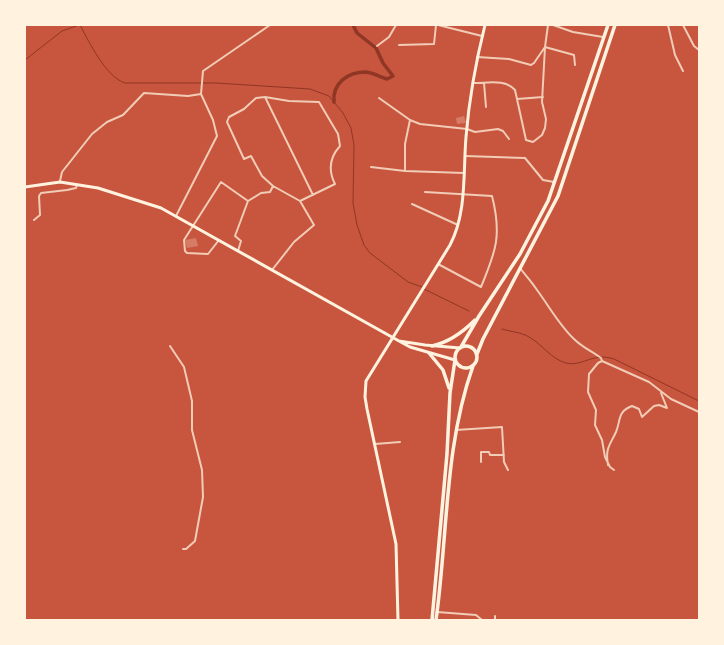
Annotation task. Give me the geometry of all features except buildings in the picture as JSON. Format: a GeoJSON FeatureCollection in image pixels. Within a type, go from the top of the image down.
{"type":"FeatureCollection","features":[{"type":"Feature","properties":{"kind":"highway"},"geometry":{"type":"LineString","coordinates":[[432,620],[448,454],[450,393],[456,352],[529,238],[548,201],[605,38],[608,25]]}},
{"type":"Feature","properties":{"kind":"highway"},"geometry":{"type":"LineString","coordinates":[[436,620],[449,480],[456,430],[463,395],[473,366],[477,361],[477,354],[483,339],[558,196],[615,25]]}},
{"type":"Feature","properties":{"kind":"highway"},"geometry":{"type":"LineString","coordinates":[[432,346],[450,340],[466,329],[479,316]]}},
{"type":"Feature","properties":{"kind":"highway"},"geometry":{"type":"LineString","coordinates":[[460,347],[471,346],[477,354]]}},
{"type":"Feature","properties":{"kind":"highway"},"geometry":{"type":"LineString","coordinates":[[429,353],[443,370],[448,382],[450,393]]}},
{"type":"Feature","properties":{"kind":"highway"},"geometry":{"type":"LineString","coordinates":[[455,360],[462,367],[468,368],[473,366]]}},
{"type":"Feature","properties":{"kind":"main road"},"geometry":{"type":"LineString","coordinates":[[398,620],[396,544],[365,397],[366,381],[392,336],[453,239],[459,225],[467,129],[477,57],[485,25]]}},
{"type":"Feature","properties":{"kind":"main road"},"geometry":{"type":"LineString","coordinates":[[25,187],[60,182],[98,188],[161,208],[410,347],[455,360]]}},
{"type":"Feature","properties":{"kind":"main road"},"geometry":{"type":"LineString","coordinates":[[399,341],[432,346],[460,347]]}},
{"type":"Feature","properties":{"kind":"street"},"geometry":{"type":"LineString","coordinates":[[176,216],[217,136],[213,120],[202,92],[203,71],[270,25]]}},
{"type":"Feature","properties":{"kind":"street"},"geometry":{"type":"LineString","coordinates":[[377,46],[389,36],[396,25]]}},
{"type":"Feature","properties":{"kind":"street"},"geometry":{"type":"LineString","coordinates":[[399,45],[434,44],[437,25],[482,36]]}},
{"type":"Feature","properties":{"kind":"street"},"geometry":{"type":"LineString","coordinates":[[474,83],[506,83],[510,85],[515,90],[526,140],[533,142],[542,135],[545,128],[546,119],[543,109],[543,97],[545,47],[548,25]]}},
{"type":"Feature","properties":{"kind":"street"},"geometry":{"type":"LineString","coordinates":[[553,25],[573,32],[605,38]]}},
{"type":"Feature","properties":{"kind":"street"},"geometry":{"type":"LineString","coordinates":[[668,25],[675,55],[683,71]]}},
{"type":"Feature","properties":{"kind":"street"},"geometry":{"type":"LineString","coordinates":[[683,25],[694,46],[699,50]]}},
{"type":"Feature","properties":{"kind":"street"},"geometry":{"type":"LineString","coordinates":[[477,57],[508,59],[530,65],[541,55],[545,47]]}},
{"type":"Feature","properties":{"kind":"street"},"geometry":{"type":"LineString","coordinates":[[545,47],[574,55],[575,65]]}},
{"type":"Feature","properties":{"kind":"street"},"geometry":{"type":"LineString","coordinates":[[484,83],[486,107]]}},
{"type":"Feature","properties":{"kind":"street"},"geometry":{"type":"LineString","coordinates":[[60,182],[62,172],[92,134],[107,122],[123,115],[144,94],[188,96],[202,92]]}},
{"type":"Feature","properties":{"kind":"street"},"geometry":{"type":"LineString","coordinates":[[265,97],[313,195]]}},
{"type":"Feature","properties":{"kind":"street"},"geometry":{"type":"LineString","coordinates":[[272,271],[294,242],[314,225],[300,200],[273,186],[262,176],[251,156],[244,159],[227,122],[230,117],[244,109],[256,98],[265,97],[289,101],[319,102],[338,134],[340,146],[331,162],[330,174],[335,184],[300,200]]}},
{"type":"Feature","properties":{"kind":"street"},"geometry":{"type":"LineString","coordinates":[[517,99],[543,97]]}},
{"type":"Feature","properties":{"kind":"street"},"geometry":{"type":"LineString","coordinates":[[379,98],[410,120],[420,124],[467,129],[475,132],[498,129],[509,139]]}},
{"type":"Feature","properties":{"kind":"street"},"geometry":{"type":"LineString","coordinates":[[405,171],[405,144],[410,120]]}},
{"type":"Feature","properties":{"kind":"street"},"geometry":{"type":"LineString","coordinates":[[465,156],[525,158],[543,180],[555,183]]}},
{"type":"Feature","properties":{"kind":"street"},"geometry":{"type":"LineString","coordinates":[[371,166],[405,171],[464,173]]}},
{"type":"Feature","properties":{"kind":"street"},"geometry":{"type":"LineString","coordinates":[[219,240],[208,254],[188,253],[185,251],[184,240],[195,226],[221,182],[248,201]]}},
{"type":"Feature","properties":{"kind":"street"},"geometry":{"type":"LineString","coordinates":[[34,220],[40,215],[39,196],[41,193],[76,188],[77,185]]}},
{"type":"Feature","properties":{"kind":"street"},"geometry":{"type":"LineString","coordinates":[[238,251],[241,241],[235,236],[236,229],[248,201],[261,193],[270,192],[273,186]]}},
{"type":"Feature","properties":{"kind":"street"},"geometry":{"type":"LineString","coordinates":[[425,192],[492,196],[497,217],[498,239],[481,287],[438,264]]}},
{"type":"Feature","properties":{"kind":"street"},"geometry":{"type":"LineString","coordinates":[[412,204],[459,225]]}},
{"type":"Feature","properties":{"kind":"street"},"geometry":{"type":"LineString","coordinates":[[520,268],[537,290],[551,313],[572,337],[585,349],[595,354],[602,360],[649,382],[671,399],[699,412]]}},
{"type":"Feature","properties":{"kind":"street"},"geometry":{"type":"LineString","coordinates":[[170,346],[184,367],[192,400],[192,430],[202,470],[203,497],[195,541],[186,549],[183,549]]}},
{"type":"Feature","properties":{"kind":"street"},"geometry":{"type":"LineString","coordinates":[[602,360],[589,374],[588,389],[589,398],[596,411],[595,425],[602,440],[604,454],[608,465],[614,470]]}},
{"type":"Feature","properties":{"kind":"street"},"geometry":{"type":"LineString","coordinates":[[608,465],[608,445],[617,430],[619,417],[632,406],[639,409],[642,417],[654,406],[668,408],[660,391]]}},
{"type":"Feature","properties":{"kind":"street"},"geometry":{"type":"LineString","coordinates":[[456,430],[502,427],[504,455],[508,470]]}},
{"type":"Feature","properties":{"kind":"street"},"geometry":{"type":"LineString","coordinates":[[375,444],[400,442]]}},
{"type":"Feature","properties":{"kind":"street"},"geometry":{"type":"LineString","coordinates":[[481,462],[481,452],[489,452],[490,455],[504,455]]}},
{"type":"Feature","properties":{"kind":"street"},"geometry":{"type":"LineString","coordinates":[[437,612],[476,615],[482,620]]}},
{"type":"Feature","properties":{"kind":"waterway"},"geometry":{"type":"LineString","coordinates":[[25,60],[62,31],[79,25]]}},
{"type":"Feature","properties":{"kind":"waterway"},"geometry":{"type":"LineString","coordinates":[[80,25],[93,49],[111,74],[125,83],[216,83],[310,89],[329,96],[343,113],[351,128],[354,145],[353,203],[357,225],[364,245],[370,253],[408,282],[422,287]]}},
{"type":"Feature","properties":{"kind":"waterway"},"geometry":{"type":"LineString","coordinates":[[334,102],[334,95],[338,84],[347,76],[366,72],[387,79],[393,76],[383,63],[376,48],[357,33],[353,25]]}},
{"type":"Feature","properties":{"kind":"waterway"},"geometry":{"type":"LineString","coordinates":[[424,289],[469,311]]}},
{"type":"Feature","properties":{"kind":"waterway"},"geometry":{"type":"LineString","coordinates":[[502,329],[526,335],[551,355],[566,363],[578,363],[600,357],[614,359],[699,401]]}}]}
